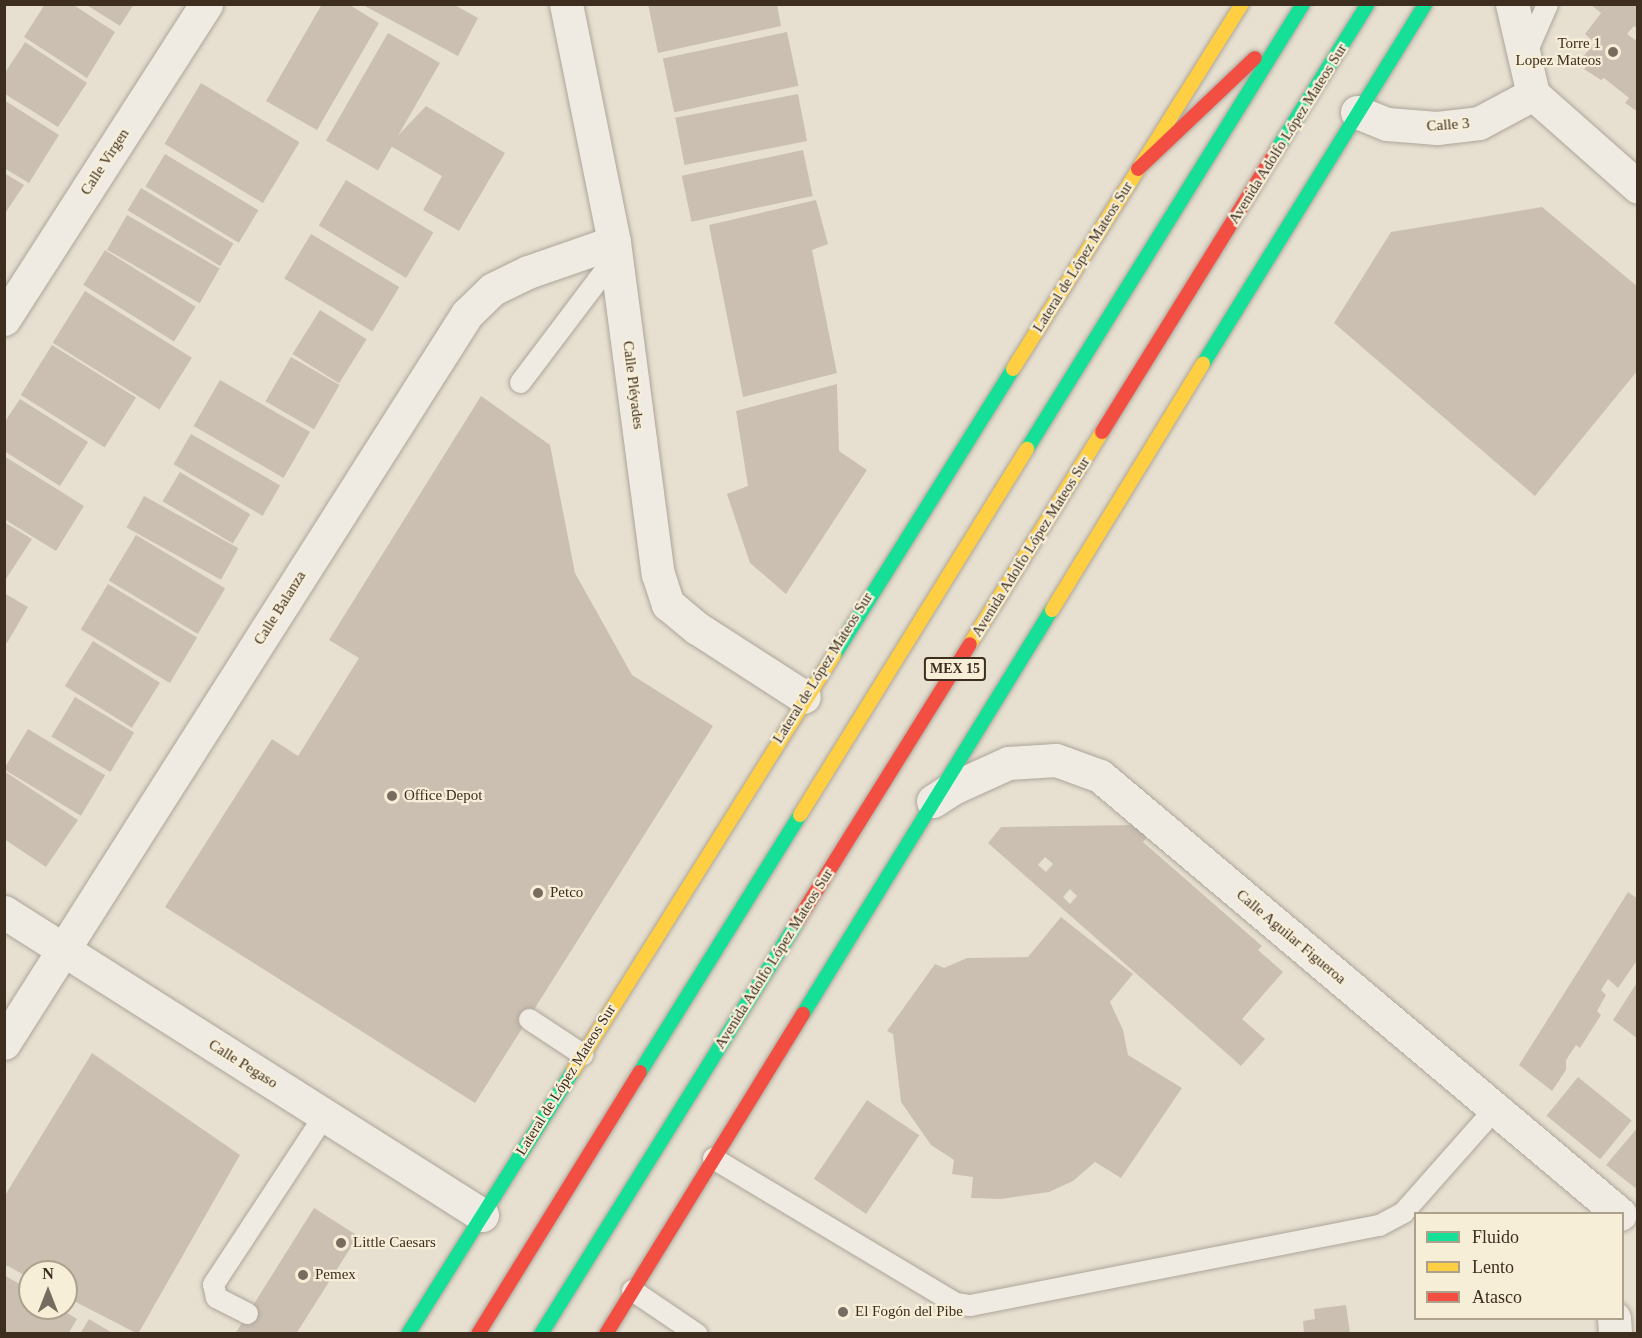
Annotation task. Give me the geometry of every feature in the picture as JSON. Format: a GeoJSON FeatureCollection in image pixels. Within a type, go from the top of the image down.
{"type":"FeatureCollection","features":[{"type":"Feature","properties":{"kind":"main road","name":"Lateral de López Mateos Sur"},"geometry":{"type":"LineString","coordinates":[[408,1334],[804,698],[1242,4]]}},
{"type":"Feature","properties":{"kind":"main road","name":"MEX 15"},"geometry":{"type":"LineString","coordinates":[[478,1334],[1303,4]]}},
{"type":"Feature","properties":{"kind":"main road","name":"Avenida Adolfo López Mateos Sur"},"geometry":{"type":"LineString","coordinates":[[541,1334],[1368,4]]}},
{"type":"Feature","properties":{"kind":"main road"},"geometry":{"type":"LineString","coordinates":[[606,1334],[1425,4]]}},
{"type":"Feature","properties":{"kind":"main road"},"geometry":{"type":"LineString","coordinates":[[1138,169],[1289,26]]}},
{"type":"Feature","properties":{"kind":"street","name":"Calle Virgen"},"geometry":{"type":"LineString","coordinates":[[4,319],[206,4]]}},
{"type":"Feature","properties":{"kind":"street","name":"Calle Pléyades"},"geometry":{"type":"LineString","coordinates":[[566,4],[615,249],[658,574],[668,604],[697,628],[804,698]]}},
{"type":"Feature","properties":{"kind":"street"},"geometry":{"type":"LineString","coordinates":[[1512,4],[1526,52],[1533,94],[1638,187]]}},
{"type":"Feature","properties":{"kind":"street","name":"Calle 3"},"geometry":{"type":"LineString","coordinates":[[1357,112],[1387,124],[1437,128],[1479,123],[1533,94]]}},
{"type":"Feature","properties":{"kind":"street","name":"Calle Balanza"},"geometry":{"type":"LineString","coordinates":[[4,1043],[467,314],[493,289],[528,272],[615,249]]}},
{"type":"Feature","properties":{"kind":"street","name":"Calle Aguilar Figueroa"},"geometry":{"type":"LineString","coordinates":[[933,801],[1008,763],[1056,760],[1100,776],[1495,1108],[1611,1210]]}},
{"type":"Feature","properties":{"kind":"street","name":"Calle Pegaso"},"geometry":{"type":"LineString","coordinates":[[4,912],[482,1215]]}},
{"type":"Feature","properties":{"kind":"street","name":"Calle Aguilar Figueroa"},"geometry":{"type":"LineString","coordinates":[[1624,1219],[1638,1229]]}},
{"type":"Feature","properties":{"kind":"lane"},"geometry":{"type":"LineString","coordinates":[[1526,52],[1547,4]]}},
{"type":"Feature","properties":{"kind":"lane"},"geometry":{"type":"LineString","coordinates":[[520,382],[615,249]]}},
{"type":"Feature","properties":{"kind":"lane"},"geometry":{"type":"LineString","coordinates":[[529,1019],[582,1054]]}},
{"type":"Feature","properties":{"kind":"lane"},"geometry":{"type":"LineString","coordinates":[[714,1158],[955,1303],[970,1305],[1379,1225],[1403,1212],[1495,1108]]}},
{"type":"Feature","properties":{"kind":"lane"},"geometry":{"type":"LineString","coordinates":[[247,1313],[216,1297],[213,1284],[324,1115]]}},
{"type":"Feature","properties":{"kind":"lane"},"geometry":{"type":"LineString","coordinates":[[632,1290],[698,1334]]}},
{"type":"Feature","properties":{"kind":"building"},"geometry":{"type":"Polygon","coordinates":[[[45,4],[72,4],[115,32],[87,78],[24,37],[45,4]]]}},
{"type":"Feature","properties":{"kind":"building"},"geometry":{"type":"Polygon","coordinates":[[[85,4],[134,4],[120,26],[85,4]]]}},
{"type":"Feature","properties":{"kind":"building"},"geometry":{"type":"Polygon","coordinates":[[[322,4],[348,4],[379,23],[317,130],[266,101],[322,4]]]}},
{"type":"Feature","properties":{"kind":"building"},"geometry":{"type":"Polygon","coordinates":[[[361,4],[453,4],[478,18],[458,56],[361,4]]]}},
{"type":"Feature","properties":{"kind":"building"},"geometry":{"type":"Polygon","coordinates":[[[648,4],[777,4],[781,26],[658,53],[648,4]]]}},
{"type":"Feature","properties":{"kind":"building","name":"Torre 1 Lopez Mateos"},"geometry":{"type":"Polygon","coordinates":[[[1590,4],[1638,4],[1638,29],[1634,26],[1627,34],[1638,42],[1638,112],[1625,103],[1629,98],[1604,78],[1601,80],[1584,69],[1588,65],[1580,60],[1595,43],[1585,34],[1601,13],[1590,4]]]}},
{"type":"Feature","properties":{"kind":"building"},"geometry":{"type":"Polygon","coordinates":[[[787,32],[798,86],[674,112],[663,58],[787,32]]]}},
{"type":"Feature","properties":{"kind":"building"},"geometry":{"type":"Polygon","coordinates":[[[388,33],[440,63],[378,170],[326,140],[388,33]]]}},
{"type":"Feature","properties":{"kind":"building"},"geometry":{"type":"Polygon","coordinates":[[[25,42],[87,83],[58,127],[5,94],[5,73],[25,42]]]}},
{"type":"Feature","properties":{"kind":"building"},"geometry":{"type":"Polygon","coordinates":[[[201,83],[300,142],[263,203],[164,144],[201,83]]]}},
{"type":"Feature","properties":{"kind":"building"},"geometry":{"type":"Polygon","coordinates":[[[798,94],[807,141],[684,165],[675,118],[798,94]]]}},
{"type":"Feature","properties":{"kind":"building"},"geometry":{"type":"Polygon","coordinates":[[[4,100],[59,135],[29,183],[4,168],[4,100]]]}},
{"type":"Feature","properties":{"kind":"building"},"geometry":{"type":"Polygon","coordinates":[[[426,106],[505,153],[459,231],[423,210],[442,176],[389,145],[426,106]]]}},
{"type":"Feature","properties":{"kind":"building"},"geometry":{"type":"Polygon","coordinates":[[[803,150],[813,196],[691,222],[682,176],[803,150]]]}},
{"type":"Feature","properties":{"kind":"building"},"geometry":{"type":"Polygon","coordinates":[[[165,154],[258,210],[239,243],[145,187],[165,154]]]}},
{"type":"Feature","properties":{"kind":"building"},"geometry":{"type":"Polygon","coordinates":[[[4,173],[24,185],[4,215],[4,173]]]}},
{"type":"Feature","properties":{"kind":"building"},"geometry":{"type":"Polygon","coordinates":[[[346,180],[433,233],[406,278],[319,225],[346,180]]]}},
{"type":"Feature","properties":{"kind":"building"},"geometry":{"type":"Polygon","coordinates":[[[141,188],[234,244],[220,266],[128,210],[141,188]]]}},
{"type":"Feature","properties":{"kind":"building"},"geometry":{"type":"Polygon","coordinates":[[[816,200],[828,244],[812,250],[837,373],[743,397],[709,225],[816,200]]]}},
{"type":"Feature","properties":{"kind":"building"},"geometry":{"type":"Polygon","coordinates":[[[1542,207],[1638,287],[1638,370],[1535,496],[1334,323],[1391,232],[1542,207]]]}},
{"type":"Feature","properties":{"kind":"building"},"geometry":{"type":"Polygon","coordinates":[[[127,215],[220,268],[200,303],[107,250],[127,215]]]}},
{"type":"Feature","properties":{"kind":"building"},"geometry":{"type":"Polygon","coordinates":[[[311,234],[399,287],[373,332],[284,279],[311,234]]]}},
{"type":"Feature","properties":{"kind":"building"},"geometry":{"type":"Polygon","coordinates":[[[105,250],[196,307],[174,341],[83,285],[105,250]]]}},
{"type":"Feature","properties":{"kind":"building"},"geometry":{"type":"Polygon","coordinates":[[[85,291],[192,358],[160,410],[53,343],[85,291]]]}},
{"type":"Feature","properties":{"kind":"building"},"geometry":{"type":"Polygon","coordinates":[[[320,310],[367,339],[339,383],[292,354],[320,310]]]}},
{"type":"Feature","properties":{"kind":"building"},"geometry":{"type":"Polygon","coordinates":[[[52,345],[136,397],[105,447],[21,395],[52,345]]]}},
{"type":"Feature","properties":{"kind":"building"},"geometry":{"type":"Polygon","coordinates":[[[291,357],[339,385],[314,429],[266,401],[291,357]]]}},
{"type":"Feature","properties":{"kind":"building"},"geometry":{"type":"Polygon","coordinates":[[[220,380],[310,432],[284,478],[194,426],[220,380]]]}},
{"type":"Feature","properties":{"kind":"building"},"geometry":{"type":"Polygon","coordinates":[[[837,384],[839,451],[867,470],[786,594],[750,563],[727,494],[748,486],[736,411],[837,384]]]}},
{"type":"Feature","properties":{"kind":"building"},"geometry":{"type":"Polygon","coordinates":[[[481,396],[550,445],[575,573],[632,675],[713,726],[475,1103],[165,907],[272,739],[298,756],[359,658],[329,640],[481,396]]]}},
{"type":"Feature","properties":{"kind":"building"},"geometry":{"type":"Polygon","coordinates":[[[20,399],[88,442],[60,486],[4,451],[4,423],[20,399]]]}},
{"type":"Feature","properties":{"kind":"building"},"geometry":{"type":"Polygon","coordinates":[[[191,434],[280,485],[263,516],[174,464],[191,434]]]}},
{"type":"Feature","properties":{"kind":"building"},"geometry":{"type":"Polygon","coordinates":[[[4,456],[84,506],[56,551],[4,519],[4,456]]]}},
{"type":"Feature","properties":{"kind":"building"},"geometry":{"type":"Polygon","coordinates":[[[180,472],[250,514],[233,543],[162,501],[180,472]]]}},
{"type":"Feature","properties":{"kind":"building"},"geometry":{"type":"Polygon","coordinates":[[[144,496],[238,548],[221,580],[127,527],[144,496]]]}},
{"type":"Feature","properties":{"kind":"building"},"geometry":{"type":"Polygon","coordinates":[[[4,522],[32,539],[4,582],[4,522]]]}},
{"type":"Feature","properties":{"kind":"building"},"geometry":{"type":"Polygon","coordinates":[[[136,535],[225,589],[198,634],[109,580],[136,535]]]}},
{"type":"Feature","properties":{"kind":"building"},"geometry":{"type":"Polygon","coordinates":[[[108,584],[197,638],[170,683],[81,629],[108,584]]]}},
{"type":"Feature","properties":{"kind":"building"},"geometry":{"type":"Polygon","coordinates":[[[4,593],[28,607],[7,643],[4,642],[4,593]]]}},
{"type":"Feature","properties":{"kind":"building"},"geometry":{"type":"Polygon","coordinates":[[[93,641],[160,683],[132,728],[65,686],[93,641]]]}},
{"type":"Feature","properties":{"kind":"building"},"geometry":{"type":"Polygon","coordinates":[[[75,697],[134,733],[110,772],[51,736],[75,697]]]}},
{"type":"Feature","properties":{"kind":"building"},"geometry":{"type":"Polygon","coordinates":[[[28,729],[105,775],[81,816],[4,769],[28,729]]]}},
{"type":"Feature","properties":{"kind":"building"},"geometry":{"type":"Polygon","coordinates":[[[4,771],[78,820],[46,867],[4,839],[4,771]]]}},
{"type":"Feature","properties":{"kind":"building"},"geometry":{"type":"Polygon","coordinates":[[[1133,825],[1147,837],[1143,842],[1262,946],[1258,950],[1283,972],[1242,1019],[1265,1039],[1241,1066],[988,843],[1001,827],[1133,825]],[[1045,857],[1038,865],[1046,872],[1053,864],[1045,857]],[[1070,889],[1063,897],[1070,904],[1077,896],[1070,889]]]}},
{"type":"Feature","properties":{"kind":"building"},"geometry":{"type":"Polygon","coordinates":[[[1628,892],[1638,899],[1638,959],[1618,988],[1608,979],[1601,990],[1606,995],[1597,1011],[1601,1015],[1580,1048],[1576,1045],[1566,1060],[1566,1070],[1552,1091],[1519,1065],[1628,892]]]}},
{"type":"Feature","properties":{"kind":"building"},"geometry":{"type":"Polygon","coordinates":[[[1061,917],[1133,974],[1110,1002],[1123,1030],[1128,1055],[1182,1088],[1121,1178],[1095,1162],[1073,1181],[1049,1192],[1001,1199],[971,1198],[973,1177],[952,1174],[954,1160],[931,1145],[901,1102],[893,1034],[887,1031],[935,964],[944,968],[967,958],[1028,957],[1061,917]]]}},
{"type":"Feature","properties":{"kind":"building"},"geometry":{"type":"Polygon","coordinates":[[[1638,981],[1638,1039],[1613,1020],[1638,981]]]}},
{"type":"Feature","properties":{"kind":"building"},"geometry":{"type":"Polygon","coordinates":[[[92,1053],[240,1155],[138,1334],[78,1303],[78,1260],[18,1260],[18,1272],[4,1264],[4,1197],[92,1053]]]}},
{"type":"Feature","properties":{"kind":"building"},"geometry":{"type":"Polygon","coordinates":[[[1578,1077],[1632,1120],[1600,1159],[1547,1116],[1578,1077]]]}},
{"type":"Feature","properties":{"kind":"building"},"geometry":{"type":"Polygon","coordinates":[[[867,1100],[919,1135],[866,1214],[814,1179],[867,1100]]]}},
{"type":"Feature","properties":{"kind":"building"},"geometry":{"type":"Polygon","coordinates":[[[1638,1127],[1638,1190],[1606,1165],[1638,1127]]]}},
{"type":"Feature","properties":{"kind":"building","name":"Pemex"},"geometry":{"type":"Polygon","coordinates":[[[314,1208],[358,1236],[296,1334],[235,1334],[314,1208]]]}},
{"type":"Feature","properties":{"kind":"building"},"geometry":{"type":"Polygon","coordinates":[[[4,1275],[18,1283],[18,1320],[76,1320],[68,1334],[4,1334],[4,1275]]]}},
{"type":"Feature","properties":{"kind":"building"},"geometry":{"type":"Polygon","coordinates":[[[1346,1305],[1350,1334],[1304,1334],[1303,1321],[1315,1319],[1314,1309],[1346,1305]]]}},
{"type":"Feature","properties":{"kind":"building"},"geometry":{"type":"Polygon","coordinates":[[[89,1319],[114,1334],[80,1334],[89,1319]]]}},
{"type":"Feature","properties":{"kind":"traffic: fast"},"geometry":{"type":"LineString","coordinates":[[1027,449],[1303,4]]}},
{"type":"Feature","properties":{"kind":"traffic: fast"},"geometry":{"type":"LineString","coordinates":[[1276,151],[1368,4]]}},
{"type":"Feature","properties":{"kind":"traffic: fast"},"geometry":{"type":"LineString","coordinates":[[1203,364],[1425,4]]}},
{"type":"Feature","properties":{"kind":"traffic: fast"},"geometry":{"type":"LineString","coordinates":[[835,654],[1013,369]]}},
{"type":"Feature","properties":{"kind":"traffic: fast"},"geometry":{"type":"LineString","coordinates":[[803,1014],[1052,610]]}},
{"type":"Feature","properties":{"kind":"traffic: fast"},"geometry":{"type":"LineString","coordinates":[[640,1072],[800,815]]}},
{"type":"Feature","properties":{"kind":"traffic: fast"},"geometry":{"type":"LineString","coordinates":[[541,1334],[797,922]]}},
{"type":"Feature","properties":{"kind":"traffic: fast"},"geometry":{"type":"LineString","coordinates":[[408,1334],[573,1071]]}},
{"type":"Feature","properties":{"kind":"traffic: slow"},"geometry":{"type":"LineString","coordinates":[[1013,369],[1242,4]]}},
{"type":"Feature","properties":{"kind":"traffic: slow"},"geometry":{"type":"LineString","coordinates":[[1052,610],[1203,364]]}},
{"type":"Feature","properties":{"kind":"traffic: slow"},"geometry":{"type":"LineString","coordinates":[[970,644],[1102,432]]}},
{"type":"Feature","properties":{"kind":"traffic: slow"},"geometry":{"type":"LineString","coordinates":[[800,815],[1027,449]]}},
{"type":"Feature","properties":{"kind":"traffic: slow"},"geometry":{"type":"LineString","coordinates":[[573,1071],[835,654]]}},
{"type":"Feature","properties":{"kind":"traffic: jam"},"geometry":{"type":"LineString","coordinates":[[1138,169],[1255,58]]}},
{"type":"Feature","properties":{"kind":"traffic: jam"},"geometry":{"type":"LineString","coordinates":[[1102,432],[1276,151]]}},
{"type":"Feature","properties":{"kind":"traffic: jam"},"geometry":{"type":"LineString","coordinates":[[797,922],[970,644]]}},
{"type":"Feature","properties":{"kind":"traffic: jam"},"geometry":{"type":"LineString","coordinates":[[606,1334],[803,1014]]}},
{"type":"Feature","properties":{"kind":"traffic: jam"},"geometry":{"type":"LineString","coordinates":[[478,1334],[640,1072]]}},
{"type":"Feature","properties":{"kind":"place","name":"Torre 1 Lopez Mateos"},"geometry":{"type":"Point","coordinates":[1613,52]}},
{"type":"Feature","properties":{"kind":"place","name":"Office Depot"},"geometry":{"type":"Point","coordinates":[392,796]}},
{"type":"Feature","properties":{"kind":"place","name":"Petco"},"geometry":{"type":"Point","coordinates":[538,893]}},
{"type":"Feature","properties":{"kind":"place","name":"Little Caesars"},"geometry":{"type":"Point","coordinates":[341,1243]}},
{"type":"Feature","properties":{"kind":"place","name":"Pemex"},"geometry":{"type":"Point","coordinates":[303,1275]}},
{"type":"Feature","properties":{"kind":"place","name":"El Fogón del Pibe"},"geometry":{"type":"Point","coordinates":[843,1312]}}]}
